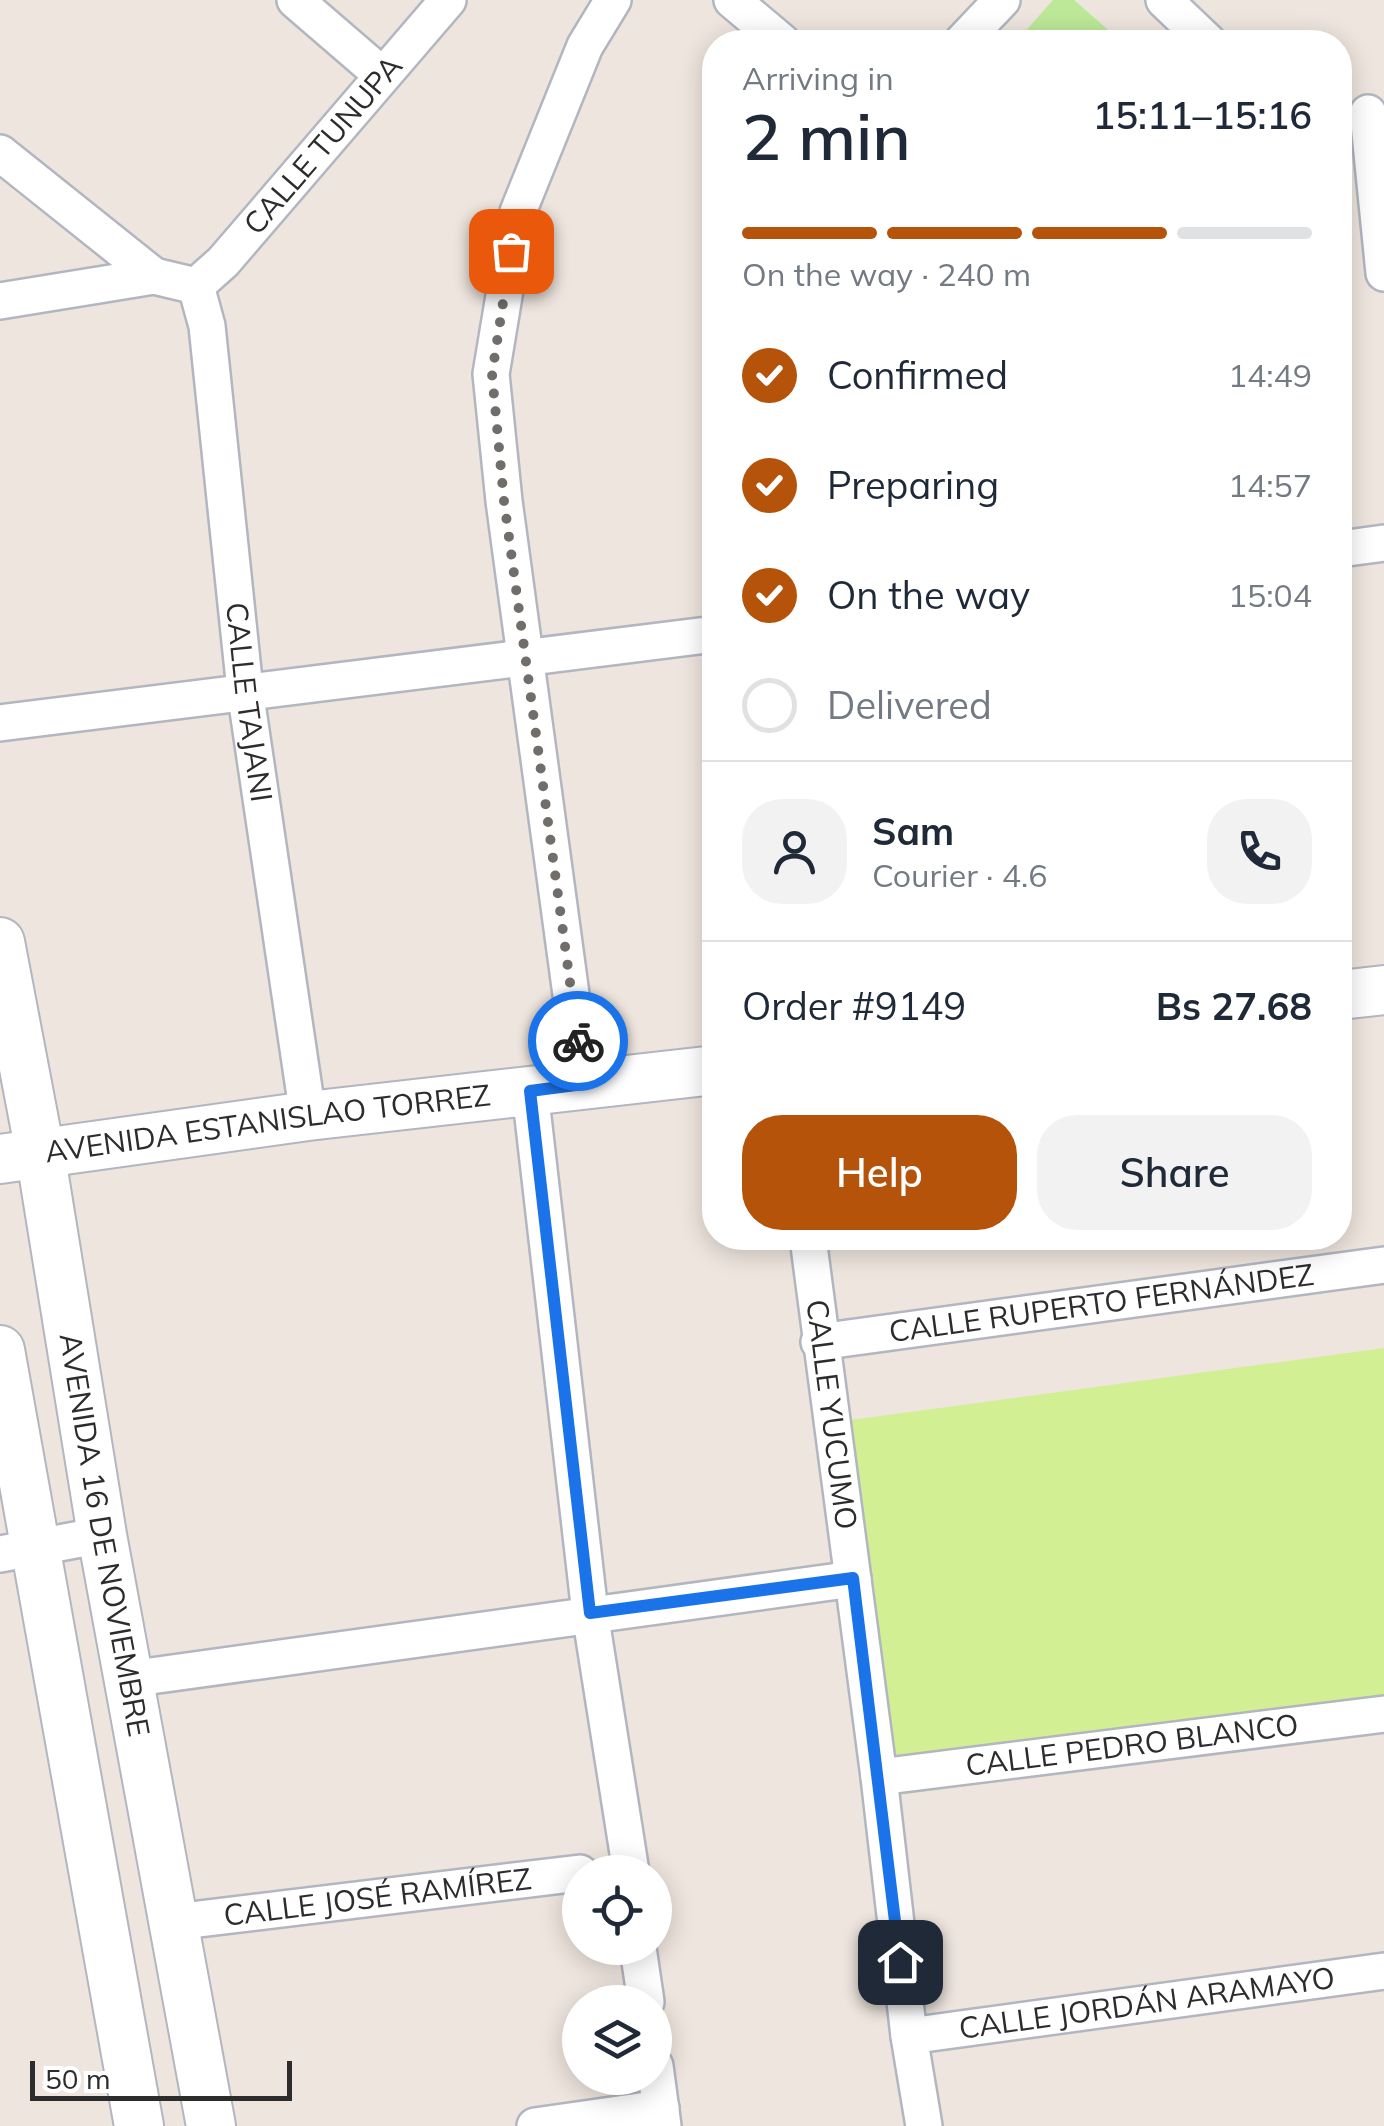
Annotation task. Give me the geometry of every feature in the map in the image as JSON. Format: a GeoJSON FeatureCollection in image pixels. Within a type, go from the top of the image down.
{"type":"FeatureCollection","features":[{"type":"Feature","properties":{"kind":"street"},"geometry":{"type":"LineString","coordinates":[[296,0],[382,74]]}},
{"type":"Feature","properties":{"kind":"street","name":"CALLE TUNUPA"},"geometry":{"type":"LineString","coordinates":[[196,286],[223,262],[448,0]]}},
{"type":"Feature","properties":{"kind":"street"},"geometry":{"type":"LineString","coordinates":[[583,1084],[504,501],[492,374],[518,212],[585,46],[614,0]]}},
{"type":"Feature","properties":{"kind":"street"},"geometry":{"type":"LineString","coordinates":[[732,0],[768,30]]}},
{"type":"Feature","properties":{"kind":"street"},"geometry":{"type":"LineString","coordinates":[[973,30],[1002,0]]}},
{"type":"Feature","properties":{"kind":"street"},"geometry":{"type":"LineString","coordinates":[[1164,0],[1195,30]]}},
{"type":"Feature","properties":{"kind":"street"},"geometry":{"type":"LineString","coordinates":[[1364,114],[1384,273]]}},
{"type":"Feature","properties":{"kind":"street"},"geometry":{"type":"LineString","coordinates":[[0,153],[154,276]]}},
{"type":"Feature","properties":{"kind":"street"},"geometry":{"type":"LineString","coordinates":[[0,302],[154,276],[196,286]]}},
{"type":"Feature","properties":{"kind":"street","name":"CALLE TAJANI"},"geometry":{"type":"LineString","coordinates":[[196,286],[207,326],[245,690],[308,1116]]}},
{"type":"Feature","properties":{"kind":"street"},"geometry":{"type":"LineString","coordinates":[[1352,547],[1384,543]]}},
{"type":"Feature","properties":{"kind":"street"},"geometry":{"type":"LineString","coordinates":[[0,723],[702,636]]}},
{"type":"Feature","properties":{"kind":"street","name":"AVENIDA 16 DE NOVIEMBRE"},"geometry":{"type":"LineString","coordinates":[[0,942],[20,1156],[102,1535],[211,2126]]}},
{"type":"Feature","properties":{"kind":"street"},"geometry":{"type":"LineString","coordinates":[[1352,994],[1384,990]]}},
{"type":"Feature","properties":{"kind":"street","name":"AVENIDA ESTANISLAO TORREZ"},"geometry":{"type":"LineString","coordinates":[[20,1156],[308,1116],[702,1071]]}},
{"type":"Feature","properties":{"kind":"street"},"geometry":{"type":"LineString","coordinates":[[530,1091],[590,1613],[629,1855]]}},
{"type":"Feature","properties":{"kind":"street","name":"CALLE YUCUMO"},"geometry":{"type":"LineString","coordinates":[[809,1250],[909,2036],[924,2126]]}},
{"type":"Feature","properties":{"kind":"street","name":"CALLE RUPERTO FERNÁNDEZ"},"geometry":{"type":"LineString","coordinates":[[819,1342],[1384,1265]]}},
{"type":"Feature","properties":{"kind":"street"},"geometry":{"type":"LineString","coordinates":[[0,1350],[18,1551],[139,2126]]}},
{"type":"Feature","properties":{"kind":"street"},"geometry":{"type":"LineString","coordinates":[[18,1551],[102,1535]]}},
{"type":"Feature","properties":{"kind":"street"},"geometry":{"type":"LineString","coordinates":[[130,1679],[853,1578]]}},
{"type":"Feature","properties":{"kind":"street","name":"CALLE PEDRO BLANCO"},"geometry":{"type":"LineString","coordinates":[[879,1777],[1384,1714]]}},
{"type":"Feature","properties":{"kind":"street","name":"CALLE JOSÉ RAMÍREZ"},"geometry":{"type":"LineString","coordinates":[[174,1922],[562,1875]]}},
{"type":"Feature","properties":{"kind":"street","name":"CALLE JORDÁN ARAMAYO"},"geometry":{"type":"LineString","coordinates":[[909,2036],[1384,1972]]}},
{"type":"Feature","properties":{"kind":"street"},"geometry":{"type":"LineString","coordinates":[[535,2126],[662,2117]]}},
{"type":"Feature","properties":{"kind":"green space"},"geometry":{"type":"Polygon","coordinates":[[[1053,0],[1074,0],[1108,30],[1027,30],[1053,0]]]}},
{"type":"Feature","properties":{"kind":"green space"},"geometry":{"type":"Polygon","coordinates":[[[1384,1348],[1384,1731],[890,1796],[843,1421],[1384,1348]]]}},
{"type":"Feature","properties":{"kind":"way so far"},"geometry":{"type":"LineString","coordinates":[[511,251],[492,374],[504,501],[578,1041]]}},
{"type":"Feature","properties":{"kind":"route"},"geometry":{"type":"LineString","coordinates":[[578,1041],[583,1084],[530,1091],[590,1613],[853,1578],[900,1962]]}}]}
